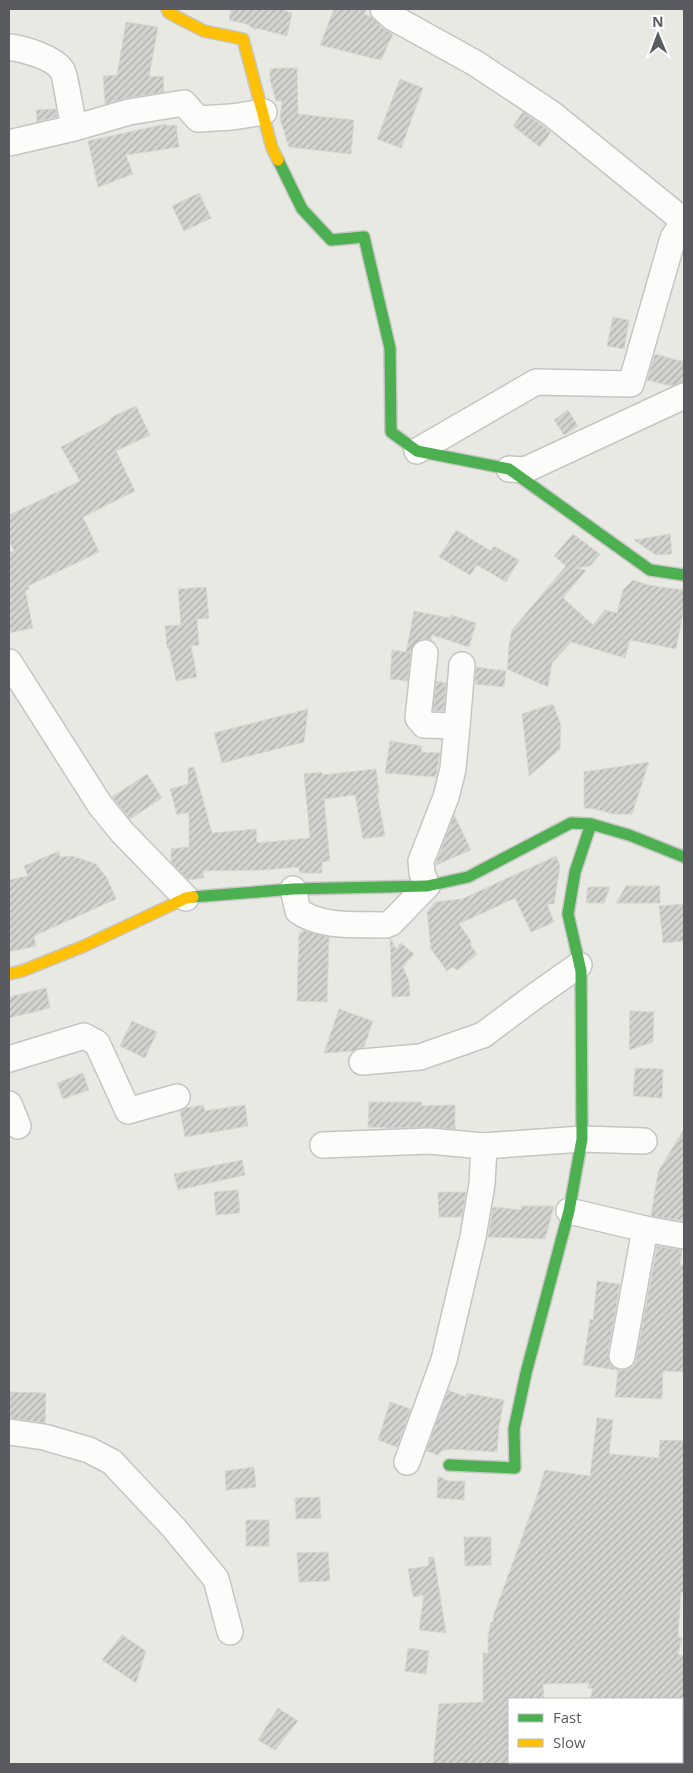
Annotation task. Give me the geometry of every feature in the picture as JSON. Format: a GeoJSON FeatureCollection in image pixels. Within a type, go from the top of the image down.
{"type":"FeatureCollection","features":[{"type":"Feature","properties":{"kind":"street"},"geometry":{"type":"LineString","coordinates":[[167,9],[169,13],[204,32],[243,38],[272,148],[302,210],[331,240],[364,237],[390,348],[391,432],[417,451],[509,469],[525,470],[684,396]]}},
{"type":"Feature","properties":{"kind":"street"},"geometry":{"type":"LineString","coordinates":[[383,9],[392,17],[475,63],[552,114],[684,221],[673,238],[631,384],[536,382],[417,451]]}},
{"type":"Feature","properties":{"kind":"street"},"geometry":{"type":"LineString","coordinates":[[9,46],[24,49],[53,62],[63,70],[74,128]]}},
{"type":"Feature","properties":{"kind":"street"},"geometry":{"type":"LineString","coordinates":[[9,143],[74,128],[129,112],[184,103],[198,119],[232,117],[264,112]]}},
{"type":"Feature","properties":{"kind":"street"},"geometry":{"type":"LineString","coordinates":[[509,469],[650,570],[684,575]]}},
{"type":"Feature","properties":{"kind":"street"},"geometry":{"type":"LineString","coordinates":[[424,653],[418,718],[424,725],[457,726]]}},
{"type":"Feature","properties":{"kind":"street"},"geometry":{"type":"LineString","coordinates":[[9,662],[100,805],[122,832],[186,898]]}},
{"type":"Feature","properties":{"kind":"street"},"geometry":{"type":"LineString","coordinates":[[427,886],[422,874],[421,861],[448,788],[453,769],[462,665]]}},
{"type":"Feature","properties":{"kind":"street"},"geometry":{"type":"LineString","coordinates":[[9,974],[22,971],[84,946],[186,898],[293,889],[427,886],[468,877],[571,823],[591,824],[629,835],[684,857]]}},
{"type":"Feature","properties":{"kind":"street"},"geometry":{"type":"LineString","coordinates":[[449,1465],[515,1468],[514,1429],[526,1373],[569,1211],[582,1140],[581,971],[568,914],[575,872],[591,824]]}},
{"type":"Feature","properties":{"kind":"street"},"geometry":{"type":"LineString","coordinates":[[293,889],[298,911],[312,920],[343,924],[386,925],[391,923],[427,886]]}},
{"type":"Feature","properties":{"kind":"street"},"geometry":{"type":"LineString","coordinates":[[362,1062],[420,1057],[483,1035],[579,965]]}},
{"type":"Feature","properties":{"kind":"street"},"geometry":{"type":"LineString","coordinates":[[9,1059],[84,1036],[97,1043],[128,1111],[177,1097]]}},
{"type":"Feature","properties":{"kind":"street"},"geometry":{"type":"LineString","coordinates":[[324,1145],[429,1141],[484,1146],[582,1140],[644,1141]]}},
{"type":"Feature","properties":{"kind":"street"},"geometry":{"type":"LineString","coordinates":[[407,1462],[444,1360],[473,1237],[482,1184],[484,1146]]}},
{"type":"Feature","properties":{"kind":"street"},"geometry":{"type":"LineString","coordinates":[[569,1211],[684,1236]]}},
{"type":"Feature","properties":{"kind":"street"},"geometry":{"type":"LineString","coordinates":[[622,1356],[645,1229]]}},
{"type":"Feature","properties":{"kind":"street"},"geometry":{"type":"LineString","coordinates":[[9,1432],[44,1437],[89,1450],[112,1462],[174,1528],[216,1579],[230,1632]]}},
{"type":"Feature","properties":{"kind":"building"},"geometry":{"type":"Polygon","coordinates":[[[231,9],[285,9],[285,11],[292,13],[287,36],[256,28],[255,30],[247,24],[229,20],[231,9]]]}},
{"type":"Feature","properties":{"kind":"building"},"geometry":{"type":"Polygon","coordinates":[[[334,9],[366,9],[364,14],[372,17],[382,28],[393,34],[381,60],[320,45],[334,9]]]}},
{"type":"Feature","properties":{"kind":"building"},"geometry":{"type":"Polygon","coordinates":[[[126,22],[158,27],[149,77],[163,76],[164,92],[105,104],[103,76],[117,75],[126,22]]]}},
{"type":"Feature","properties":{"kind":"building"},"geometry":{"type":"Polygon","coordinates":[[[297,68],[298,114],[354,120],[351,154],[289,147],[280,119],[282,101],[276,101],[270,79],[270,69],[297,68]]]}},
{"type":"Feature","properties":{"kind":"building"},"geometry":{"type":"Polygon","coordinates":[[[400,79],[423,88],[401,148],[377,139],[400,79]]]}},
{"type":"Feature","properties":{"kind":"building"},"geometry":{"type":"Polygon","coordinates":[[[56,109],[57,117],[37,122],[36,110],[56,109]]]}},
{"type":"Feature","properties":{"kind":"building"},"geometry":{"type":"Polygon","coordinates":[[[523,112],[551,132],[540,147],[513,126],[523,112]]]}},
{"type":"Feature","properties":{"kind":"building"},"geometry":{"type":"Polygon","coordinates":[[[166,124],[166,126],[176,125],[179,147],[126,155],[133,174],[98,187],[88,141],[166,124]]]}},
{"type":"Feature","properties":{"kind":"building"},"geometry":{"type":"Polygon","coordinates":[[[199,193],[211,218],[184,231],[172,206],[199,193]]]}},
{"type":"Feature","properties":{"kind":"building"},"geometry":{"type":"Polygon","coordinates":[[[613,317],[629,320],[624,349],[607,346],[613,317]]]}},
{"type":"Feature","properties":{"kind":"building"},"geometry":{"type":"Polygon","coordinates":[[[655,354],[684,362],[684,382],[671,386],[647,380],[655,354]]]}},
{"type":"Feature","properties":{"kind":"building"},"geometry":{"type":"Polygon","coordinates":[[[136,406],[150,435],[116,451],[135,491],[83,517],[99,552],[28,586],[29,590],[25,590],[33,628],[9,633],[9,552],[14,551],[9,541],[9,515],[80,481],[61,447],[111,420],[110,418],[136,406]]]}},
{"type":"Feature","properties":{"kind":"building"},"geometry":{"type":"Polygon","coordinates":[[[568,410],[578,426],[564,435],[554,420],[568,410]]]}},
{"type":"Feature","properties":{"kind":"building"},"geometry":{"type":"Polygon","coordinates":[[[456,530],[491,551],[494,546],[519,560],[506,582],[477,565],[470,575],[439,557],[456,530]]]}},
{"type":"Feature","properties":{"kind":"building"},"geometry":{"type":"Polygon","coordinates":[[[573,534],[600,554],[590,566],[575,568],[586,570],[563,598],[593,625],[605,610],[617,613],[623,590],[633,580],[648,585],[684,590],[684,608],[676,649],[630,640],[625,658],[571,642],[552,663],[548,687],[507,669],[509,645],[512,630],[566,566],[554,556],[573,534]]]}},
{"type":"Feature","properties":{"kind":"building"},"geometry":{"type":"Polygon","coordinates":[[[670,534],[672,554],[656,555],[634,540],[670,534]]]}},
{"type":"Feature","properties":{"kind":"building"},"geometry":{"type":"Polygon","coordinates":[[[206,587],[209,618],[197,619],[199,645],[191,646],[197,677],[176,681],[169,648],[167,648],[165,626],[181,625],[178,589],[206,587]]]}},
{"type":"Feature","properties":{"kind":"building"},"geometry":{"type":"Polygon","coordinates":[[[414,611],[450,618],[451,615],[476,623],[469,647],[432,635],[431,640],[420,640],[414,644],[411,651],[408,681],[390,679],[392,650],[406,652],[414,611]]]}},
{"type":"Feature","properties":{"kind":"building"},"geometry":{"type":"Polygon","coordinates":[[[476,667],[506,671],[504,687],[475,684],[476,667]]]}},
{"type":"Feature","properties":{"kind":"building"},"geometry":{"type":"Polygon","coordinates":[[[436,681],[446,683],[444,711],[433,711],[436,681]]]}},
{"type":"Feature","properties":{"kind":"building"},"geometry":{"type":"Polygon","coordinates":[[[553,704],[561,725],[560,749],[529,776],[522,714],[553,704]]]}},
{"type":"Feature","properties":{"kind":"building"},"geometry":{"type":"Polygon","coordinates":[[[308,709],[304,742],[222,763],[214,733],[308,709]]]}},
{"type":"Feature","properties":{"kind":"building"},"geometry":{"type":"Polygon","coordinates":[[[390,741],[422,746],[421,752],[440,753],[436,777],[385,773],[390,741]]]}},
{"type":"Feature","properties":{"kind":"building"},"geometry":{"type":"Polygon","coordinates":[[[649,762],[632,814],[613,814],[584,808],[584,772],[649,762]]]}},
{"type":"Feature","properties":{"kind":"building"},"geometry":{"type":"Polygon","coordinates":[[[194,767],[212,833],[256,829],[257,843],[310,838],[304,774],[322,772],[322,775],[376,769],[379,793],[377,793],[385,836],[363,839],[355,795],[324,799],[330,861],[322,862],[322,873],[300,873],[299,867],[203,871],[204,878],[188,880],[171,862],[171,849],[189,847],[189,812],[177,815],[170,789],[188,784],[188,768],[194,767]]]}},
{"type":"Feature","properties":{"kind":"building"},"geometry":{"type":"Polygon","coordinates":[[[147,774],[162,798],[130,819],[112,797],[147,774]]]}},
{"type":"Feature","properties":{"kind":"building"},"geometry":{"type":"Polygon","coordinates":[[[454,815],[471,850],[436,865],[436,863],[454,815]]]}},
{"type":"Feature","properties":{"kind":"building"},"geometry":{"type":"Polygon","coordinates":[[[59,851],[60,857],[72,856],[96,864],[107,878],[116,899],[34,936],[36,946],[9,952],[9,880],[28,876],[24,866],[59,851]]]}},
{"type":"Feature","properties":{"kind":"building"},"geometry":{"type":"Polygon","coordinates":[[[556,856],[560,866],[554,904],[547,904],[554,922],[531,932],[515,898],[459,924],[471,941],[471,946],[477,954],[458,970],[452,967],[447,971],[431,949],[427,912],[435,902],[462,899],[556,856]]]}},
{"type":"Feature","properties":{"kind":"building"},"geometry":{"type":"Polygon","coordinates":[[[626,886],[660,886],[660,903],[616,903],[626,886]]]}},
{"type":"Feature","properties":{"kind":"building"},"geometry":{"type":"Polygon","coordinates":[[[588,887],[610,887],[604,903],[586,903],[588,887]]]}},
{"type":"Feature","properties":{"kind":"building"},"geometry":{"type":"Polygon","coordinates":[[[684,904],[684,941],[663,943],[659,906],[684,904]]]}},
{"type":"Feature","properties":{"kind":"building"},"geometry":{"type":"Polygon","coordinates":[[[302,930],[329,937],[327,1002],[297,1001],[299,932],[302,933],[302,930]]]}},
{"type":"Feature","properties":{"kind":"building"},"geometry":{"type":"Polygon","coordinates":[[[391,939],[396,949],[401,943],[414,954],[403,967],[409,981],[410,996],[392,997],[391,939]]]}},
{"type":"Feature","properties":{"kind":"building"},"geometry":{"type":"Polygon","coordinates":[[[46,988],[50,1008],[9,1018],[9,997],[46,988]]]}},
{"type":"Feature","properties":{"kind":"building"},"geometry":{"type":"Polygon","coordinates":[[[339,1009],[373,1021],[364,1047],[353,1051],[324,1053],[339,1009]]]}},
{"type":"Feature","properties":{"kind":"building"},"geometry":{"type":"Polygon","coordinates":[[[630,1011],[654,1012],[653,1042],[629,1050],[630,1011]]]}},
{"type":"Feature","properties":{"kind":"building"},"geometry":{"type":"Polygon","coordinates":[[[132,1021],[157,1032],[145,1058],[120,1046],[132,1021]]]}},
{"type":"Feature","properties":{"kind":"building"},"geometry":{"type":"Polygon","coordinates":[[[635,1068],[663,1069],[662,1098],[633,1096],[635,1068]]]}},
{"type":"Feature","properties":{"kind":"building"},"geometry":{"type":"Polygon","coordinates":[[[83,1073],[89,1090],[63,1099],[57,1083],[83,1073]]]}},
{"type":"Feature","properties":{"kind":"building"},"geometry":{"type":"Polygon","coordinates":[[[369,1102],[422,1102],[422,1106],[455,1105],[455,1129],[368,1127],[369,1102]]]}},
{"type":"Feature","properties":{"kind":"building"},"geometry":{"type":"Polygon","coordinates":[[[203,1105],[205,1111],[245,1105],[248,1126],[185,1137],[180,1111],[203,1105]]]}},
{"type":"Feature","properties":{"kind":"building"},"geometry":{"type":"Polygon","coordinates":[[[684,1129],[684,1221],[651,1216],[658,1172],[684,1129]]]}},
{"type":"Feature","properties":{"kind":"building"},"geometry":{"type":"Polygon","coordinates":[[[242,1160],[245,1175],[178,1190],[174,1174],[242,1160]]]}},
{"type":"Feature","properties":{"kind":"building"},"geometry":{"type":"Polygon","coordinates":[[[238,1190],[240,1213],[216,1215],[214,1192],[238,1190]]]}},
{"type":"Feature","properties":{"kind":"building"},"geometry":{"type":"Polygon","coordinates":[[[438,1192],[466,1192],[462,1217],[439,1217],[438,1192]]]}},
{"type":"Feature","properties":{"kind":"building"},"geometry":{"type":"Polygon","coordinates":[[[521,1206],[554,1206],[545,1239],[488,1237],[493,1207],[521,1210],[521,1206]]]}},
{"type":"Feature","properties":{"kind":"building"},"geometry":{"type":"Polygon","coordinates":[[[657,1246],[682,1250],[680,1265],[684,1265],[684,1372],[663,1371],[662,1399],[615,1397],[618,1370],[583,1365],[590,1319],[593,1320],[597,1281],[620,1284],[608,1354],[612,1367],[626,1370],[633,1366],[636,1359],[657,1246]]]}},
{"type":"Feature","properties":{"kind":"building"},"geometry":{"type":"Polygon","coordinates":[[[448,1390],[466,1397],[467,1393],[504,1400],[497,1452],[450,1449],[442,1451],[438,1455],[426,1451],[448,1390]]]}},
{"type":"Feature","properties":{"kind":"building"},"geometry":{"type":"Polygon","coordinates":[[[9,1392],[46,1393],[45,1423],[9,1418],[9,1392]]]}},
{"type":"Feature","properties":{"kind":"building"},"geometry":{"type":"Polygon","coordinates":[[[390,1402],[411,1409],[397,1447],[378,1440],[390,1402]]]}},
{"type":"Feature","properties":{"kind":"building"},"geometry":{"type":"Polygon","coordinates":[[[597,1418],[613,1420],[609,1454],[659,1458],[660,1440],[684,1441],[684,1592],[681,1592],[678,1637],[682,1638],[678,1654],[684,1656],[684,1699],[590,1698],[593,1689],[588,1688],[589,1683],[543,1684],[544,1698],[508,1698],[509,1764],[433,1764],[439,1704],[483,1702],[483,1653],[488,1653],[488,1637],[491,1622],[493,1622],[494,1614],[545,1470],[590,1476],[597,1418]]]}},
{"type":"Feature","properties":{"kind":"building"},"geometry":{"type":"Polygon","coordinates":[[[254,1467],[256,1487],[226,1490],[225,1471],[254,1467]]]}},
{"type":"Feature","properties":{"kind":"building"},"geometry":{"type":"Polygon","coordinates":[[[438,1476],[448,1481],[465,1481],[464,1500],[437,1498],[438,1476]]]}},
{"type":"Feature","properties":{"kind":"building"},"geometry":{"type":"Polygon","coordinates":[[[320,1497],[321,1518],[296,1519],[295,1498],[320,1497]]]}},
{"type":"Feature","properties":{"kind":"building"},"geometry":{"type":"Polygon","coordinates":[[[246,1520],[269,1520],[269,1546],[246,1546],[246,1520]]]}},
{"type":"Feature","properties":{"kind":"building"},"geometry":{"type":"Polygon","coordinates":[[[464,1537],[491,1537],[491,1565],[465,1566],[464,1537]]]}},
{"type":"Feature","properties":{"kind":"building"},"geometry":{"type":"Polygon","coordinates":[[[328,1552],[330,1581],[299,1582],[297,1553],[328,1552]]]}},
{"type":"Feature","properties":{"kind":"building"},"geometry":{"type":"Polygon","coordinates":[[[429,1557],[434,1557],[446,1633],[419,1630],[424,1595],[413,1597],[408,1569],[428,1566],[429,1557]]]}},
{"type":"Feature","properties":{"kind":"building"},"geometry":{"type":"Polygon","coordinates":[[[122,1635],[146,1651],[136,1683],[102,1660],[122,1635]]]}},
{"type":"Feature","properties":{"kind":"building"},"geometry":{"type":"Polygon","coordinates":[[[408,1648],[429,1651],[426,1674],[405,1671],[408,1648]]]}},
{"type":"Feature","properties":{"kind":"building"},"geometry":{"type":"Polygon","coordinates":[[[278,1708],[298,1721],[275,1750],[258,1740],[278,1708]]]}},
{"type":"Feature","properties":{"kind":"traffic: fast"},"geometry":{"type":"LineString","coordinates":[[278,160],[302,209],[331,240],[364,237],[390,348],[391,432],[417,451],[509,469],[650,570],[684,575]]}},
{"type":"Feature","properties":{"kind":"traffic: fast"},"geometry":{"type":"LineString","coordinates":[[193,897],[293,889],[427,886],[468,877],[571,823],[591,824],[629,835],[684,857]]}},
{"type":"Feature","properties":{"kind":"traffic: fast"},"geometry":{"type":"LineString","coordinates":[[449,1465],[515,1468],[514,1429],[526,1373],[569,1211],[582,1139],[581,971],[568,914],[575,872],[591,824]]}},
{"type":"Feature","properties":{"kind":"traffic: slow"},"geometry":{"type":"LineString","coordinates":[[167,9],[169,13],[204,31],[243,39],[272,148],[278,160]]}},
{"type":"Feature","properties":{"kind":"traffic: slow"},"geometry":{"type":"LineString","coordinates":[[9,974],[22,971],[84,946],[186,898],[193,897]]}}]}
